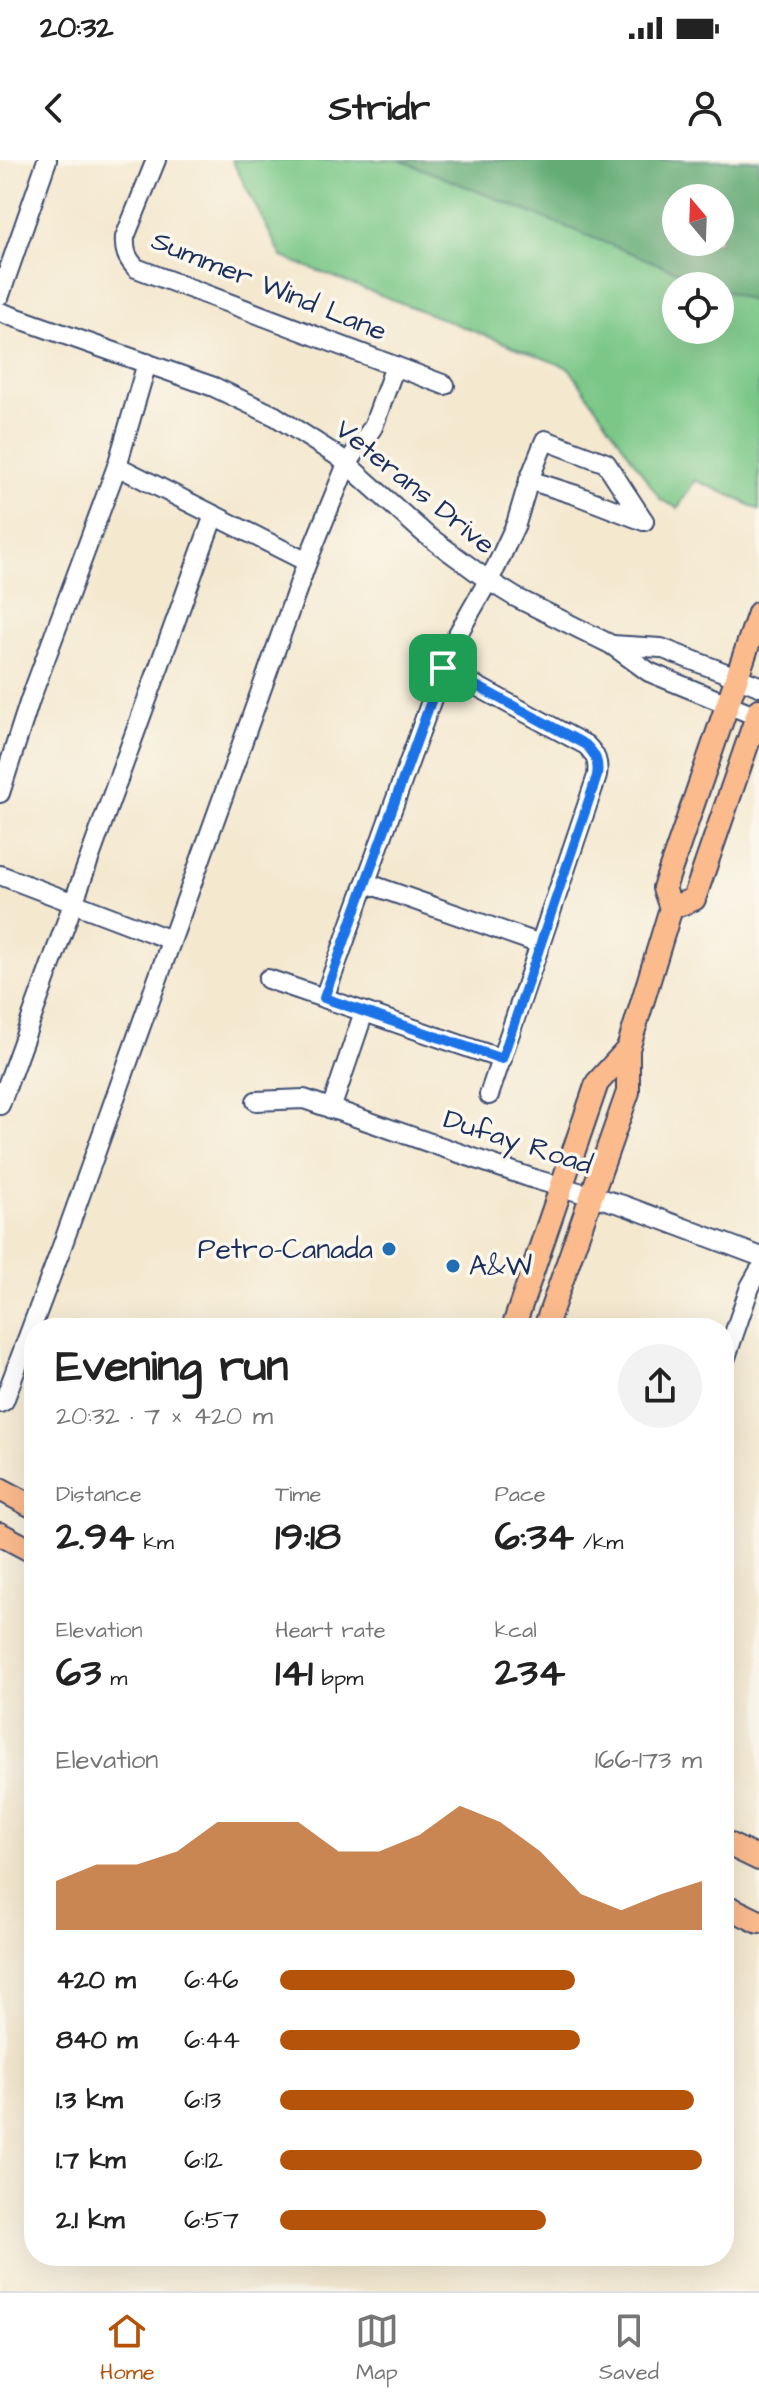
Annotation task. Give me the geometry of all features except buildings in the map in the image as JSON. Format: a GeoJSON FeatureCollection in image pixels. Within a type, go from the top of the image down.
{"type":"FeatureCollection","features":[{"type":"Feature","properties":{"kind":"main road"},"geometry":{"type":"LineString","coordinates":[[548,1318],[628,1092],[628,1049],[671,908],[664,888],[759,613]]}},
{"type":"Feature","properties":{"kind":"main road"},"geometry":{"type":"LineString","coordinates":[[671,908],[694,899],[758,714]]}},
{"type":"Feature","properties":{"kind":"main road"},"geometry":{"type":"LineString","coordinates":[[516,1318],[597,1083],[628,1049]]}},
{"type":"Feature","properties":{"kind":"main road"},"geometry":{"type":"LineString","coordinates":[[0,1489],[24,1502]]}},
{"type":"Feature","properties":{"kind":"main road"},"geometry":{"type":"LineString","coordinates":[[0,1534],[24,1547]]}},
{"type":"Feature","properties":{"kind":"main road"},"geometry":{"type":"LineString","coordinates":[[734,1847],[759,1859]]}},
{"type":"Feature","properties":{"kind":"main road"},"geometry":{"type":"LineString","coordinates":[[734,1910],[759,1922]]}},
{"type":"Feature","properties":{"kind":"street"},"geometry":{"type":"LineString","coordinates":[[0,295],[47,160]]}},
{"type":"Feature","properties":{"kind":"street","name":"Summer Wind Lane"},"geometry":{"type":"LineString","coordinates":[[156,160],[125,237],[124,249],[136,268],[445,385]]}},
{"type":"Feature","properties":{"kind":"street","name":"Veterans Drive"},"geometry":{"type":"LineString","coordinates":[[0,312],[214,387],[275,416],[347,464],[424,533],[489,581],[612,645],[649,672],[758,714]]}},
{"type":"Feature","properties":{"kind":"street"},"geometry":{"type":"LineString","coordinates":[[0,793],[30,700],[117,466],[147,363]]}},
{"type":"Feature","properties":{"kind":"street"},"geometry":{"type":"LineString","coordinates":[[35,1318],[307,562],[347,464],[373,427],[395,366]]}},
{"type":"Feature","properties":{"kind":"street"},"geometry":{"type":"LineString","coordinates":[[324,998],[451,646],[489,581],[516,524],[529,480],[545,440],[606,463],[644,521],[529,480]]}},
{"type":"Feature","properties":{"kind":"street"},"geometry":{"type":"LineString","coordinates":[[117,466],[307,562]]}},
{"type":"Feature","properties":{"kind":"street"},"geometry":{"type":"LineString","coordinates":[[0,1105],[214,515]]}},
{"type":"Feature","properties":{"kind":"street","name":"Veterans Drive"},"geometry":{"type":"LineString","coordinates":[[612,645],[661,648],[759,686]]}},
{"type":"Feature","properties":{"kind":"street"},"geometry":{"type":"LineString","coordinates":[[443,668],[586,745],[599,765],[489,1095]]}},
{"type":"Feature","properties":{"kind":"street"},"geometry":{"type":"LineString","coordinates":[[0,875],[171,940]]}},
{"type":"Feature","properties":{"kind":"street"},"geometry":{"type":"LineString","coordinates":[[366,883],[540,944]]}},
{"type":"Feature","properties":{"kind":"street"},"geometry":{"type":"LineString","coordinates":[[268,979],[502,1059]]}},
{"type":"Feature","properties":{"kind":"street"},"geometry":{"type":"LineString","coordinates":[[331,1109],[364,1012]]}},
{"type":"Feature","properties":{"kind":"street","name":"Dufay Road"},"geometry":{"type":"LineString","coordinates":[[256,1101],[304,1099],[759,1256]]}},
{"type":"Feature","properties":{"kind":"street"},"geometry":{"type":"LineString","coordinates":[[734,1334],[750,1287],[759,1271]]}},
{"type":"Feature","properties":{"kind":"street"},"geometry":{"type":"LineString","coordinates":[[0,1403],[4,1401],[24,1348]]}},
{"type":"Feature","properties":{"kind":"green space"},"geometry":{"type":"Polygon","coordinates":[[[232,160],[759,160],[759,510],[695,480],[678,508],[661,500],[569,368],[282,257],[232,160]]]}},
{"type":"Feature","properties":{"kind":"green space"},"geometry":{"type":"Polygon","coordinates":[[[400,160],[759,160],[759,304],[734,294],[734,272],[678,272],[400,160]]]}},
{"type":"Feature","properties":{"kind":"place","name":"Petro-Canada"},"geometry":{"type":"Point","coordinates":[389,1249]}},
{"type":"Feature","properties":{"kind":"place","name":"A&W"},"geometry":{"type":"Point","coordinates":[453,1266]}},
{"type":"Feature","properties":{"kind":"route"},"geometry":{"type":"LineString","coordinates":[[443,668],[586,745],[599,765],[502,1059],[324,998],[443,668]]}}]}
